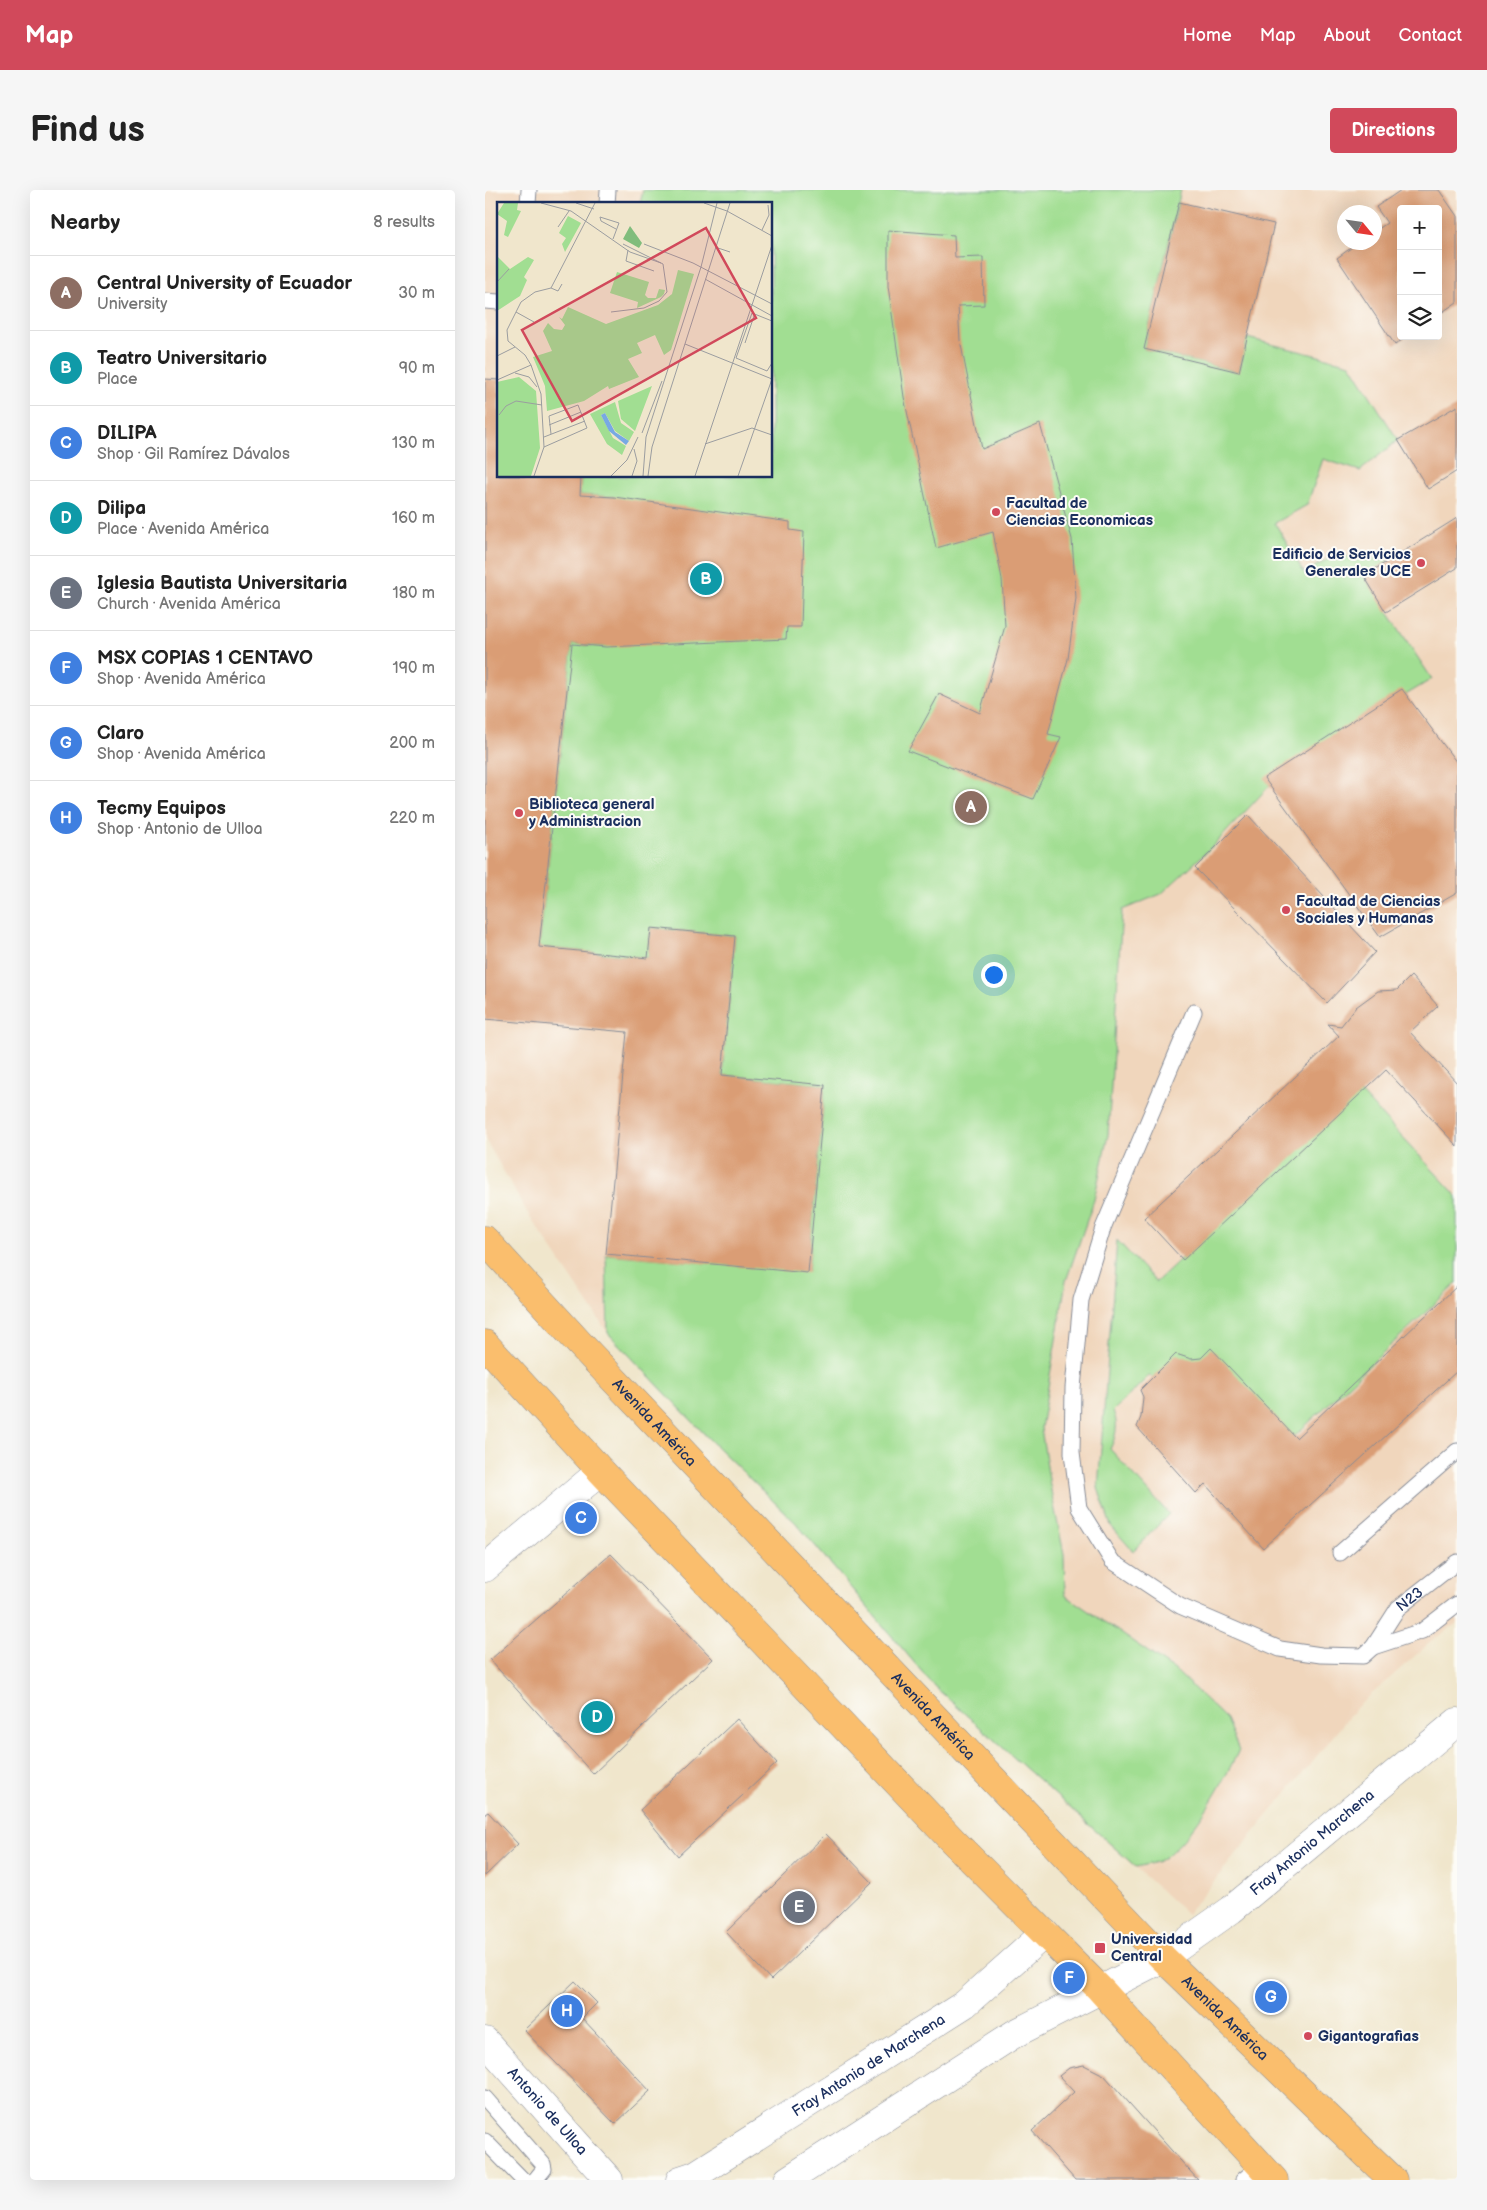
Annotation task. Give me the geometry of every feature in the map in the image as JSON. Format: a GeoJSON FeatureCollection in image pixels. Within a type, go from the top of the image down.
{"type":"FeatureCollection","features":[{"type":"Feature","properties":{"kind":"main road","name":"Avenida América"},"geometry":{"type":"LineString","coordinates":[[485,1240],[580,1344],[1163,1958],[1393,2180]]}},
{"type":"Feature","properties":{"kind":"main road"},"geometry":{"type":"LineString","coordinates":[[485,1344],[601,1471],[953,1841],[1100,1989],[1259,2175]]}},
{"type":"Feature","properties":{"kind":"street"},"geometry":{"type":"LineString","coordinates":[[485,1568],[601,1471]]}},
{"type":"Feature","properties":{"kind":"street","name":"Fray Antonio Marchena"},"geometry":{"type":"LineString","coordinates":[[1163,1958],[1231,1910],[1457,1722]]}},
{"type":"Feature","properties":{"kind":"street","name":"Fray Antonio de Marchena"},"geometry":{"type":"LineString","coordinates":[[680,2180],[695,2175],[965,2004],[1045,1933]]}},
{"type":"Feature","properties":{"kind":"street"},"geometry":{"type":"LineString","coordinates":[[788,2180],[1013,2034],[1163,1958]]}},
{"type":"Feature","properties":{"kind":"street","name":"Antonio de Ulloa"},"geometry":{"type":"LineString","coordinates":[[485,2041],[609,2180]]}},
{"type":"Feature","properties":{"kind":"lane","name":"N23"},"geometry":{"type":"LineString","coordinates":[[1194,1012],[1103,1228],[1081,1300],[1073,1397],[1073,1453],[1079,1508],[1112,1561],[1180,1606],[1280,1648],[1321,1655],[1363,1656],[1373,1647],[1398,1608],[1457,1562]]}},
{"type":"Feature","properties":{"kind":"lane"},"geometry":{"type":"LineString","coordinates":[[1340,1553],[1457,1451]]}},
{"type":"Feature","properties":{"kind":"lane","name":"N23"},"geometry":{"type":"LineString","coordinates":[[1373,1647],[1422,1631],[1457,1604]]}},
{"type":"Feature","properties":{"kind":"lane"},"geometry":{"type":"LineString","coordinates":[[485,2098],[543,2164],[544,2169],[535,2180]]}},
{"type":"Feature","properties":{"kind":"lane"},"geometry":{"type":"LineString","coordinates":[[485,2141],[523,2180]]}},
{"type":"Feature","properties":{"kind":"shaded area"},"geometry":{"type":"Polygon","coordinates":[[[485,190],[1457,190],[1457,1623],[1433,1640],[1357,1707],[1187,1914],[934,1686],[796,1523],[715,1445],[608,1333],[527,1212],[485,1139],[485,190]]]}},
{"type":"Feature","properties":{"kind":"green space"},"geometry":{"type":"Polygon","coordinates":[[[643,190],[1181,190],[1144,349],[1239,372],[1247,338],[1350,364],[1398,440],[1360,471],[1323,459],[1307,505],[1275,523],[1304,573],[1333,556],[1392,559],[1364,576],[1432,679],[1287,767],[1215,844],[1161,894],[1122,910],[1108,1135],[1094,1200],[1066,1281],[1041,1428],[1050,1486],[1064,1554],[1065,1595],[1176,1671],[1226,1719],[1239,1750],[1207,1808],[1188,1835],[1165,1857],[1151,1864],[1136,1867],[934,1686],[796,1523],[715,1445],[608,1333],[606,1254],[808,1272],[825,1085],[722,1075],[735,936],[651,928],[648,958],[539,947],[572,644],[606,647],[614,497],[580,495],[581,478],[773,478],[773,202],[640,202],[643,190]]]}},
{"type":"Feature","properties":{"kind":"green space"},"geometry":{"type":"Polygon","coordinates":[[[1359,1091],[1457,1196],[1457,1283],[1269,1460],[1164,1380],[1149,1376],[1113,1411],[1116,1430],[1110,1449],[1169,1514],[1133,1551],[1111,1526],[1098,1488],[1117,1240],[1156,1282],[1359,1091]]]}},
{"type":"Feature","properties":{"kind":"building"},"geometry":{"type":"Polygon","coordinates":[[[1401,190],[1439,190],[1457,216],[1457,302],[1442,312],[1442,205],[1397,205],[1397,340],[1402,340],[1395,345],[1337,258],[1348,250],[1382,250],[1382,226],[1387,223],[1382,216],[1382,205],[1379,205],[1401,190]]]}},
{"type":"Feature","properties":{"kind":"building"},"geometry":{"type":"Polygon","coordinates":[[[1179,202],[1274,224],[1239,372],[1144,349],[1179,202]]]}},
{"type":"Feature","properties":{"kind":"building","name":"Facultad de Ciencias Economicas"},"geometry":{"type":"Polygon","coordinates":[[[888,230],[954,235],[955,258],[983,257],[984,305],[958,306],[960,340],[982,449],[1040,424],[1072,539],[1076,598],[1068,659],[1048,734],[1061,737],[1033,799],[908,751],[939,694],[980,713],[1005,626],[1002,579],[993,532],[936,548],[904,397],[888,286],[888,230]]]}},
{"type":"Feature","properties":{"kind":"building","name":"Biblioteca general y Administracion"},"geometry":{"type":"Polygon","coordinates":[[[485,379],[497,380],[497,478],[581,478],[580,495],[614,497],[790,522],[790,530],[804,532],[801,627],[787,627],[786,639],[606,647],[572,644],[539,947],[648,958],[651,928],[735,936],[722,1075],[825,1085],[808,1273],[606,1254],[627,1032],[485,1019],[485,379]]]}},
{"type":"Feature","properties":{"kind":"building"},"geometry":{"type":"Polygon","coordinates":[[[1457,406],[1457,471],[1428,489],[1398,440],[1457,406]]]}},
{"type":"Feature","properties":{"kind":"building","name":"Edificio de Servicios Generales UCE"},"geometry":{"type":"Polygon","coordinates":[[[1457,518],[1457,568],[1386,612],[1364,576],[1457,518]]]}},
{"type":"Feature","properties":{"kind":"building"},"geometry":{"type":"Polygon","coordinates":[[[1402,689],[1457,763],[1457,893],[1380,937],[1264,778],[1402,689]]]}},
{"type":"Feature","properties":{"kind":"building","name":"Facultad de Ciencias Sociales y Humanas"},"geometry":{"type":"Polygon","coordinates":[[[1248,815],[1375,952],[1327,1003],[1195,868],[1248,815]]]}},
{"type":"Feature","properties":{"kind":"building"},"geometry":{"type":"Polygon","coordinates":[[[1411,976],[1438,1006],[1410,1032],[1457,1083],[1457,1146],[1386,1070],[1183,1260],[1144,1218],[1339,1036],[1328,1024],[1341,1026],[1356,1007],[1378,991],[1397,990],[1411,976]]]}},
{"type":"Feature","properties":{"kind":"building"},"geometry":{"type":"Polygon","coordinates":[[[1457,1286],[1457,1371],[1263,1548],[1205,1484],[1196,1493],[1137,1427],[1141,1417],[1143,1397],[1140,1390],[1176,1354],[1191,1359],[1201,1358],[1211,1348],[1296,1438],[1457,1286]]]}},
{"type":"Feature","properties":{"kind":"building"},"geometry":{"type":"Polygon","coordinates":[[[611,1554],[713,1659],[593,1774],[490,1660],[611,1554]]]}},
{"type":"Feature","properties":{"kind":"building"},"geometry":{"type":"Polygon","coordinates":[[[737,1719],[777,1763],[678,1856],[640,1810],[737,1719]]]}},
{"type":"Feature","properties":{"kind":"building"},"geometry":{"type":"Polygon","coordinates":[[[488,1812],[518,1844],[485,1876],[485,1814],[488,1812]]]}},
{"type":"Feature","properties":{"kind":"building"},"geometry":{"type":"Polygon","coordinates":[[[826,1834],[872,1882],[771,1980],[726,1932],[826,1834]]]}},
{"type":"Feature","properties":{"kind":"building"},"geometry":{"type":"Polygon","coordinates":[[[575,1981],[597,2003],[582,2018],[650,2091],[615,2124],[524,2030],[575,1981]]]}},
{"type":"Feature","properties":{"kind":"building"},"geometry":{"type":"Polygon","coordinates":[[[1084,2065],[1104,2075],[1198,2180],[1075,2180],[1032,2131],[1074,2092],[1059,2076],[1069,2068],[1084,2065]]]}},
{"type":"Feature","properties":{"kind":"place","name":"Facultad de Ciencias Economicas"},"geometry":{"type":"Point","coordinates":[996,512]}},
{"type":"Feature","properties":{"kind":"place","name":"Edificio de Servicios Generales UCE"},"geometry":{"type":"Point","coordinates":[1421,563]}},
{"type":"Feature","properties":{"kind":"place","name":"Teatro Universitario"},"geometry":{"type":"Point","coordinates":[706,579]}},
{"type":"Feature","properties":{"kind":"place","name":"Central University of Ecuador"},"geometry":{"type":"Point","coordinates":[971,807]}},
{"type":"Feature","properties":{"kind":"place","name":"Biblioteca general y Administracion"},"geometry":{"type":"Point","coordinates":[519,813]}},
{"type":"Feature","properties":{"kind":"place","name":"Facultad de Ciencias Sociales y Humanas"},"geometry":{"type":"Point","coordinates":[1286,910]}},
{"type":"Feature","properties":{"kind":"place","name":"DILIPA"},"geometry":{"type":"Point","coordinates":[581,1518]}},
{"type":"Feature","properties":{"kind":"place","name":"Dilipa"},"geometry":{"type":"Point","coordinates":[597,1717]}},
{"type":"Feature","properties":{"kind":"place","name":"Iglesia Bautista Universitaria"},"geometry":{"type":"Point","coordinates":[799,1907]}},
{"type":"Feature","properties":{"kind":"place","name":"Universidad Central"},"geometry":{"type":"Point","coordinates":[1100,1948]}},
{"type":"Feature","properties":{"kind":"place","name":"MSX COPIAS 1 CENTAVO"},"geometry":{"type":"Point","coordinates":[1069,1978]}},
{"type":"Feature","properties":{"kind":"place","name":"Claro"},"geometry":{"type":"Point","coordinates":[1271,1997]}},
{"type":"Feature","properties":{"kind":"place","name":"Tecmy Equipos"},"geometry":{"type":"Point","coordinates":[567,2011]}},
{"type":"Feature","properties":{"kind":"place","name":"Gigantografias"},"geometry":{"type":"Point","coordinates":[1308,2036]}}]}
